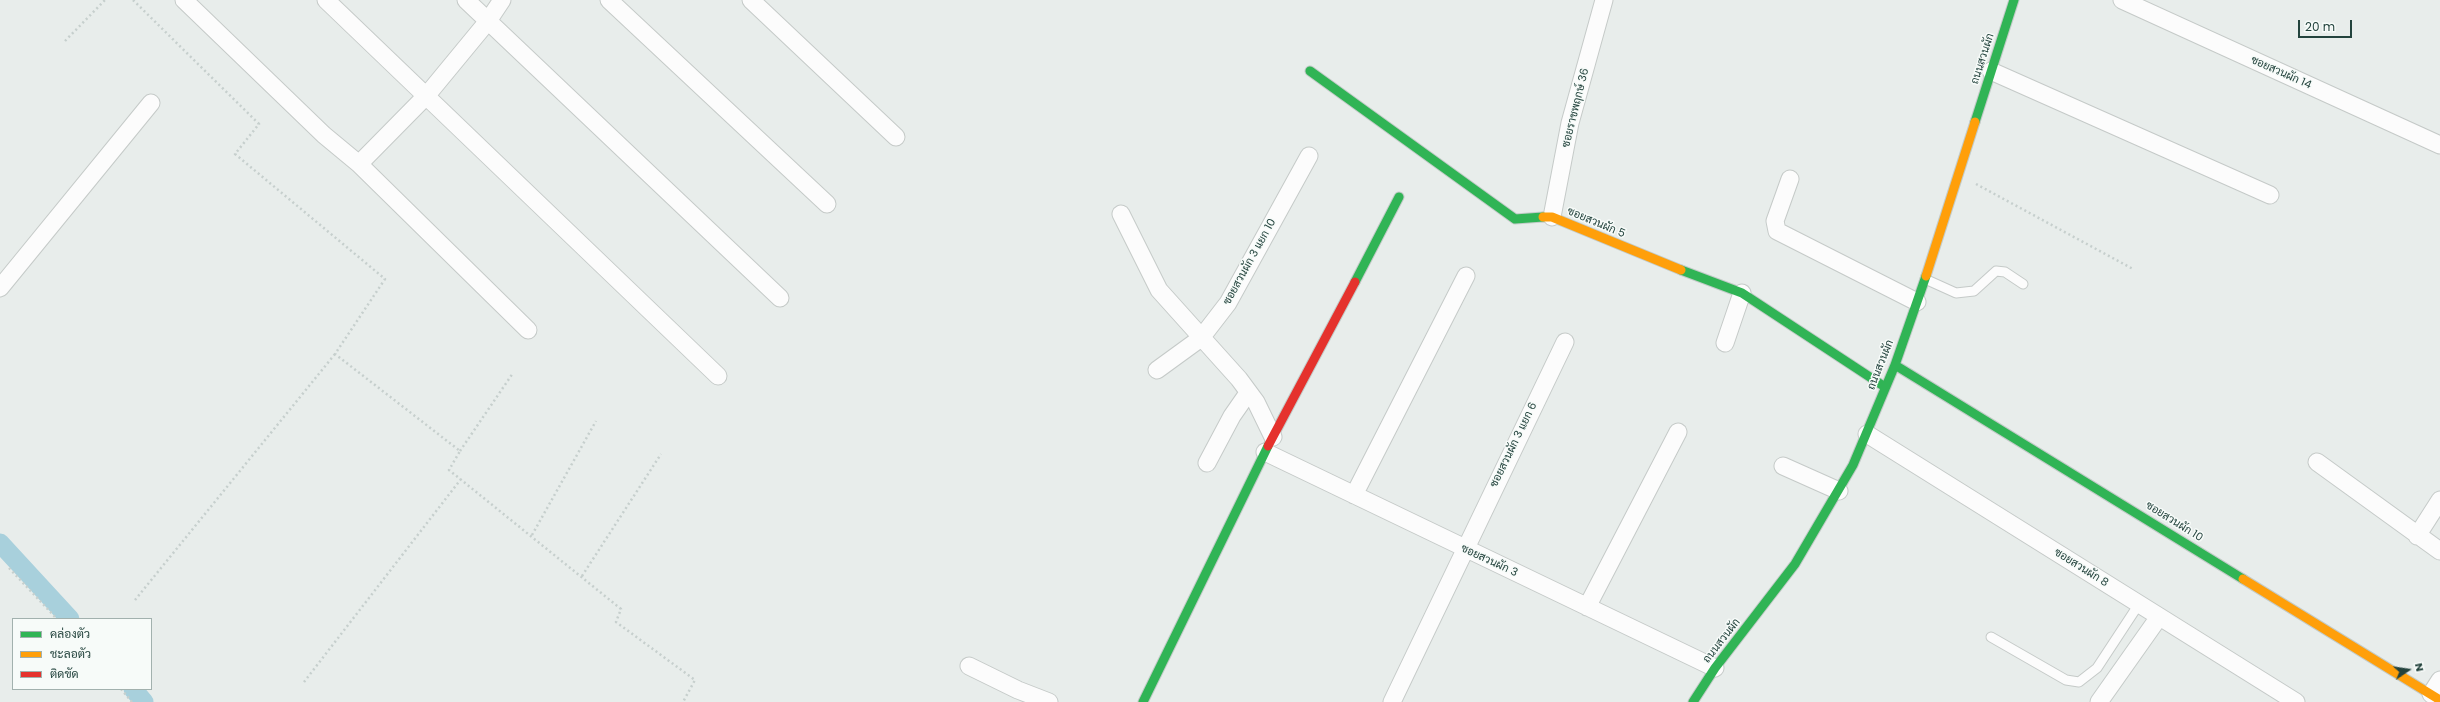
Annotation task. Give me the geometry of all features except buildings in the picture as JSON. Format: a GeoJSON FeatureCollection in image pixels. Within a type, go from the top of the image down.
{"type":"FeatureCollection","features":[{"type":"Feature","properties":{"kind":"street"},"geometry":{"type":"LineString","coordinates":[[184,0],[324,135],[359,164],[528,330]]}},
{"type":"Feature","properties":{"kind":"street"},"geometry":{"type":"LineString","coordinates":[[326,0],[427,95],[718,376]]}},
{"type":"Feature","properties":{"kind":"street"},"geometry":{"type":"LineString","coordinates":[[466,0],[780,298]]}},
{"type":"Feature","properties":{"kind":"street"},"geometry":{"type":"LineString","coordinates":[[359,164],[427,95],[488,21],[502,0]]}},
{"type":"Feature","properties":{"kind":"street"},"geometry":{"type":"LineString","coordinates":[[609,0],[827,204]]}},
{"type":"Feature","properties":{"kind":"street"},"geometry":{"type":"LineString","coordinates":[[750,0],[896,137]]}},
{"type":"Feature","properties":{"kind":"street","name":"ซอยราชพฤกษ์ 36"},"geometry":{"type":"LineString","coordinates":[[1552,217],[1570,123],[1604,0]]}},
{"type":"Feature","properties":{"kind":"street","name":"ถนนสวนผัก"},"geometry":{"type":"LineString","coordinates":[[1693,702],[1715,668],[1795,564],[1838,491],[1867,434],[1895,365],[1925,279],[2014,0]]}},
{"type":"Feature","properties":{"kind":"street","name":"ซอยสวนผัก 14"},"geometry":{"type":"LineString","coordinates":[[2122,0],[2440,145]]}},
{"type":"Feature","properties":{"kind":"street","name":"ซอยสวนผัก 5"},"geometry":{"type":"LineString","coordinates":[[1310,71],[1514,218],[1552,217],[1629,250],[1742,293],[1885,387]]}},
{"type":"Feature","properties":{"kind":"street"},"geometry":{"type":"LineString","coordinates":[[1991,71],[2270,195]]}},
{"type":"Feature","properties":{"kind":"street"},"geometry":{"type":"LineString","coordinates":[[0,288],[151,104]]}},
{"type":"Feature","properties":{"kind":"street","name":"ซอยสวนผัก 3 แยก 10"},"geometry":{"type":"LineString","coordinates":[[1157,370],[1201,338],[1228,303],[1308,156]]}},
{"type":"Feature","properties":{"kind":"street"},"geometry":{"type":"LineString","coordinates":[[1790,179],[1775,221],[1777,231],[1917,302]]}},
{"type":"Feature","properties":{"kind":"street"},"geometry":{"type":"LineString","coordinates":[[1143,702],[1269,445],[1399,197]]}},
{"type":"Feature","properties":{"kind":"street"},"geometry":{"type":"LineString","coordinates":[[1121,214],[1159,290],[1239,379],[1256,402],[1269,445]]}},
{"type":"Feature","properties":{"kind":"street"},"geometry":{"type":"LineString","coordinates":[[1354,495],[1466,276]]}},
{"type":"Feature","properties":{"kind":"street"},"geometry":{"type":"LineString","coordinates":[[1725,343],[1742,293]]}},
{"type":"Feature","properties":{"kind":"street","name":"ซอยสวนผัก 3 แยก 6"},"geometry":{"type":"LineString","coordinates":[[1392,702],[1463,549],[1565,342]]}},
{"type":"Feature","properties":{"kind":"street","name":"ซอยสวนผัก 10"},"geometry":{"type":"LineString","coordinates":[[1895,365],[2437,691]]}},
{"type":"Feature","properties":{"kind":"street"},"geometry":{"type":"LineString","coordinates":[[1207,463],[1232,416],[1248,393]]}},
{"type":"Feature","properties":{"kind":"street"},"geometry":{"type":"LineString","coordinates":[[1587,607],[1678,432]]}},
{"type":"Feature","properties":{"kind":"street","name":"ซอยสวนผัก 8"},"geometry":{"type":"LineString","coordinates":[[1867,434],[2296,702]]}},
{"type":"Feature","properties":{"kind":"street","name":"ซอยสวนผัก 3"},"geometry":{"type":"LineString","coordinates":[[1269,445],[1354,495],[1463,549],[1715,668]]}},
{"type":"Feature","properties":{"kind":"street"},"geometry":{"type":"LineString","coordinates":[[2317,462],[2417,536],[2440,551]]}},
{"type":"Feature","properties":{"kind":"street"},"geometry":{"type":"LineString","coordinates":[[1783,466],[1838,491]]}},
{"type":"Feature","properties":{"kind":"street"},"geometry":{"type":"LineString","coordinates":[[2417,536],[2440,500]]}},
{"type":"Feature","properties":{"kind":"street"},"geometry":{"type":"LineString","coordinates":[[2099,702],[2159,617]]}},
{"type":"Feature","properties":{"kind":"street"},"geometry":{"type":"LineString","coordinates":[[969,666],[1015,696],[1049,702]]}},
{"type":"Feature","properties":{"kind":"lane"},"geometry":{"type":"LineString","coordinates":[[1925,279],[1956,293],[1974,291],[1996,271],[2005,272],[2023,284]]}},
{"type":"Feature","properties":{"kind":"lane"},"geometry":{"type":"LineString","coordinates":[[1991,637],[2066,680],[2079,682],[2097,668],[2138,604]]}},
{"type":"Feature","properties":{"kind":"path"},"geometry":{"type":"LineString","coordinates":[[65,41],[105,0]]}},
{"type":"Feature","properties":{"kind":"path"},"geometry":{"type":"LineString","coordinates":[[133,0],[259,124],[235,154],[385,279],[335,354],[135,600]]}},
{"type":"Feature","properties":{"kind":"path"},"geometry":{"type":"LineString","coordinates":[[1958,174],[2133,269]]}},
{"type":"Feature","properties":{"kind":"path"},"geometry":{"type":"LineString","coordinates":[[335,354],[460,451]]}},
{"type":"Feature","properties":{"kind":"path"},"geometry":{"type":"LineString","coordinates":[[512,373],[460,451],[450,470],[532,535],[621,609],[616,622],[695,680],[683,702]]}},
{"type":"Feature","properties":{"kind":"path"},"geometry":{"type":"LineString","coordinates":[[532,535],[596,422]]}},
{"type":"Feature","properties":{"kind":"path"},"geometry":{"type":"LineString","coordinates":[[582,576],[661,454]]}},
{"type":"Feature","properties":{"kind":"path"},"geometry":{"type":"LineString","coordinates":[[304,682],[461,479]]}},
{"type":"Feature","properties":{"kind":"path"},"geometry":{"type":"LineString","coordinates":[[9,568],[57,618]]}},
{"type":"Feature","properties":{"kind":"path"},"geometry":{"type":"LineString","coordinates":[[122,690],[132,702]]}},
{"type":"Feature","properties":{"kind":"waterway"},"geometry":{"type":"LineString","coordinates":[[0,543],[69,618]]}},
{"type":"Feature","properties":{"kind":"waterway"},"geometry":{"type":"LineString","coordinates":[[134,690],[144,702]]}},
{"type":"Feature","properties":{"kind":"traffic: fast"},"geometry":{"type":"LineString","coordinates":[[1975,122],[2014,0]]}},
{"type":"Feature","properties":{"kind":"traffic: fast"},"geometry":{"type":"LineString","coordinates":[[1310,71],[1515,219],[1543,217]]}},
{"type":"Feature","properties":{"kind":"traffic: fast"},"geometry":{"type":"LineString","coordinates":[[1355,282],[1399,197]]}},
{"type":"Feature","properties":{"kind":"traffic: fast"},"geometry":{"type":"LineString","coordinates":[[1681,270],[1742,293],[1885,387]]}},
{"type":"Feature","properties":{"kind":"traffic: fast"},"geometry":{"type":"LineString","coordinates":[[1693,702],[1715,668],[1795,564],[1853,465],[1895,365],[1926,276]]}},
{"type":"Feature","properties":{"kind":"traffic: fast"},"geometry":{"type":"LineString","coordinates":[[1895,365],[2243,579]]}},
{"type":"Feature","properties":{"kind":"traffic: fast"},"geometry":{"type":"LineString","coordinates":[[1143,702],[1268,446]]}},
{"type":"Feature","properties":{"kind":"traffic: slow"},"geometry":{"type":"LineString","coordinates":[[1926,276],[1975,122]]}},
{"type":"Feature","properties":{"kind":"traffic: slow"},"geometry":{"type":"LineString","coordinates":[[1543,217],[1552,217],[1681,270]]}},
{"type":"Feature","properties":{"kind":"traffic: slow"},"geometry":{"type":"LineString","coordinates":[[2243,579],[2440,700]]}},
{"type":"Feature","properties":{"kind":"traffic: jam"},"geometry":{"type":"LineString","coordinates":[[1268,446],[1355,282]]}}]}
